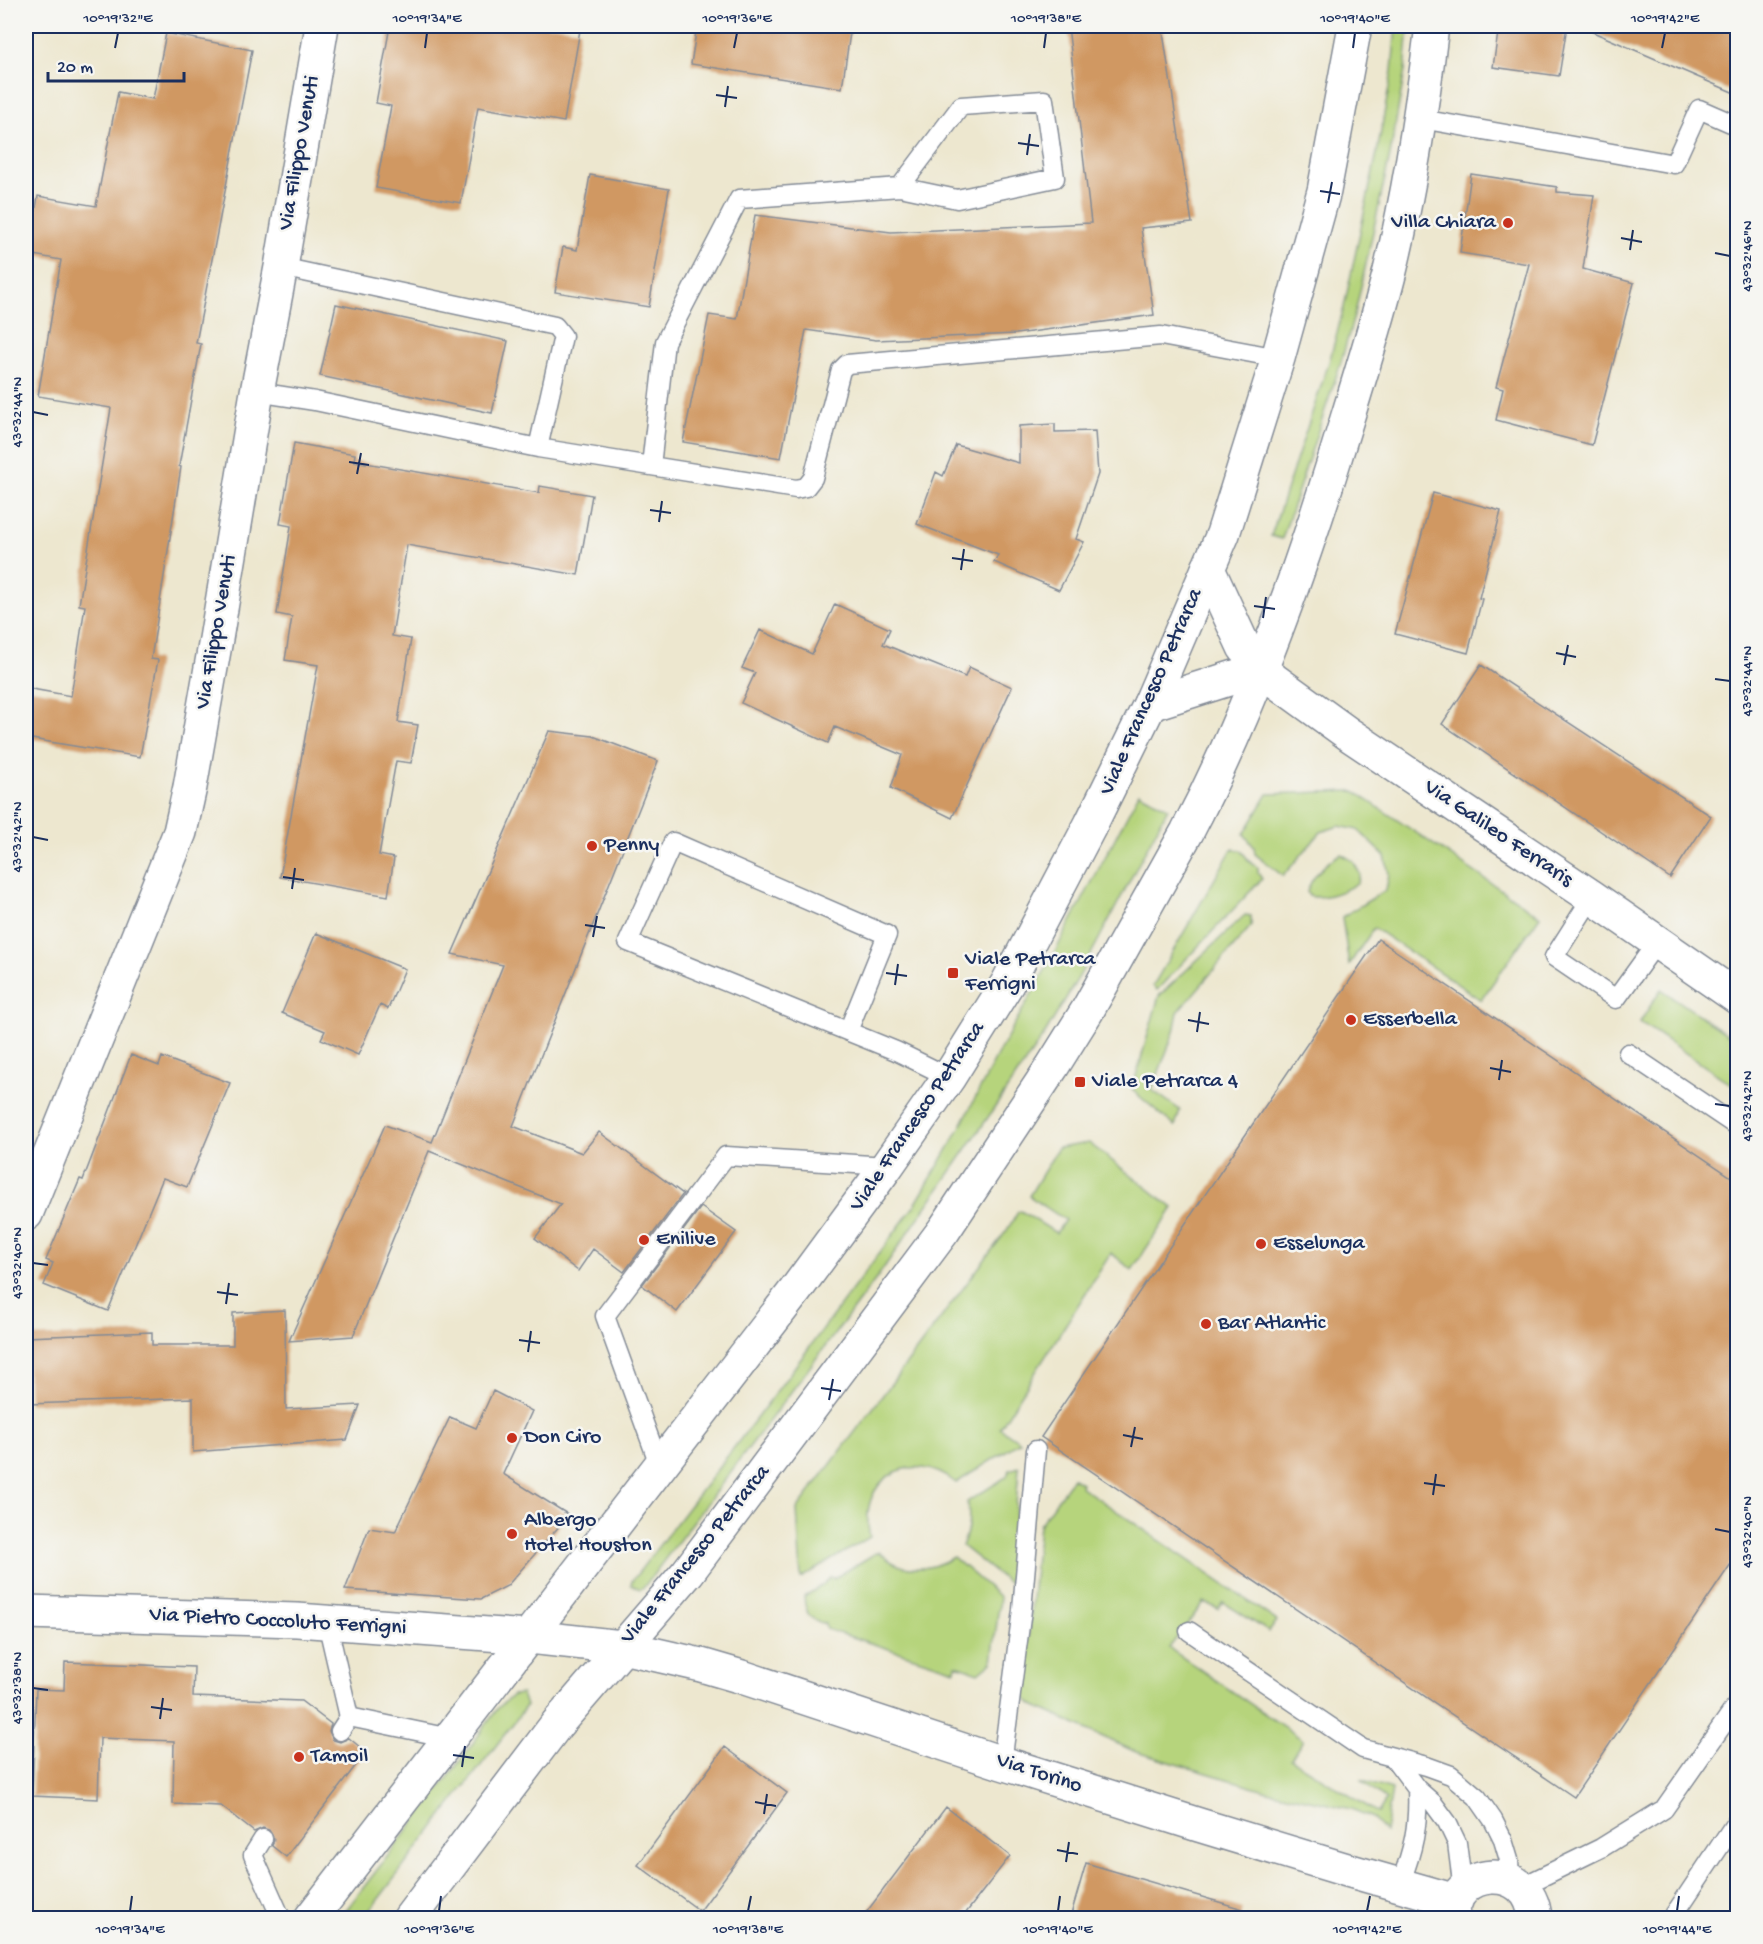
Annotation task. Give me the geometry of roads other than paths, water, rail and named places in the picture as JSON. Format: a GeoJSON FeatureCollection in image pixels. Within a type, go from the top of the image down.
{"type":"FeatureCollection","features":[{"type":"Feature","properties":{"kind":"main road","name":"Via Filippo Venuti"},"geometry":{"type":"LineString","coordinates":[[26,1214],[180,832],[214,651],[322,26]]}},
{"type":"Feature","properties":{"kind":"main road","name":"Viale Francesco Petrarca"},"geometry":{"type":"LineString","coordinates":[[311,1918],[795,1291],[949,1077],[1017,964],[1092,824],[1150,704],[1223,534],[1278,358],[1324,191],[1355,26]]}},
{"type":"Feature","properties":{"kind":"main road","name":"Viale Francesco Petrarca"},"geometry":{"type":"LineString","coordinates":[[410,1918],[557,1724],[688,1572],[944,1230],[1087,1011],[1198,809],[1260,669],[1300,563],[1375,327],[1390,268],[1421,119],[1432,26]]}},
{"type":"Feature","properties":{"kind":"main road","name":"Via Galileo Ferraris"},"geometry":{"type":"LineString","coordinates":[[1208,569],[1244,647],[1260,669],[1350,735],[1592,897],[1737,998]]}},
{"type":"Feature","properties":{"kind":"main road"},"geometry":{"type":"LineString","coordinates":[[1150,704],[1260,669]]}},
{"type":"Feature","properties":{"kind":"main road","name":"Via Pietro Coccoluto Ferrigni"},"geometry":{"type":"LineString","coordinates":[[26,1612],[327,1622],[530,1636],[622,1647]]}},
{"type":"Feature","properties":{"kind":"main road","name":"Via Torino"},"geometry":{"type":"LineString","coordinates":[[622,1647],[742,1677],[1002,1763],[1458,1903]]}},
{"type":"Feature","properties":{"kind":"main road"},"geometry":{"type":"LineString","coordinates":[[1458,1903],[1473,1882],[1485,1877],[1498,1877],[1515,1883],[1528,1896],[1533,1906],[1534,1918]]}},
{"type":"Feature","properties":{"kind":"lane"},"geometry":{"type":"LineString","coordinates":[[651,466],[665,342],[739,199],[900,187],[957,199],[1055,178],[1044,100],[961,106],[900,187]]}},
{"type":"Feature","properties":{"kind":"lane"},"geometry":{"type":"LineString","coordinates":[[1421,119],[1674,164],[1699,109],[1737,126]]}},
{"type":"Feature","properties":{"kind":"lane"},"geometry":{"type":"LineString","coordinates":[[281,267],[555,326],[563,336],[538,448]]}},
{"type":"Feature","properties":{"kind":"lane"},"geometry":{"type":"LineString","coordinates":[[257,392],[315,401],[538,448],[796,489],[806,487],[813,478],[842,370],[847,364],[1161,336],[1278,358]]}},
{"type":"Feature","properties":{"kind":"lane"},"geometry":{"type":"LineString","coordinates":[[848,1031],[887,935],[673,842],[628,942],[896,1051],[949,1077]]}},
{"type":"Feature","properties":{"kind":"lane"},"geometry":{"type":"LineString","coordinates":[[1592,897],[1554,957],[1616,999],[1657,942]]}},
{"type":"Feature","properties":{"kind":"lane"},"geometry":{"type":"LineString","coordinates":[[1628,1053],[1737,1127]]}},
{"type":"Feature","properties":{"kind":"lane"},"geometry":{"type":"LineString","coordinates":[[660,1467],[605,1316],[726,1156],[887,1166]]}},
{"type":"Feature","properties":{"kind":"lane"},"geometry":{"type":"LineString","coordinates":[[1002,1763],[1010,1716],[1022,1610],[1036,1450]]}},
{"type":"Feature","properties":{"kind":"lane"},"geometry":{"type":"LineString","coordinates":[[327,1622],[344,1724],[450,1738]]}},
{"type":"Feature","properties":{"kind":"lane"},"geometry":{"type":"LineString","coordinates":[[1189,1631],[1363,1749],[1452,1775],[1477,1797],[1493,1821],[1503,1840],[1515,1883],[1601,1848],[1664,1809],[1737,1703]]}},
{"type":"Feature","properties":{"kind":"lane"},"geometry":{"type":"LineString","coordinates":[[1393,1757],[1418,1789],[1433,1803],[1447,1822],[1457,1843],[1458,1903]]}},
{"type":"Feature","properties":{"kind":"lane"},"geometry":{"type":"LineString","coordinates":[[1400,1884],[1411,1855],[1419,1816],[1418,1789]]}},
{"type":"Feature","properties":{"kind":"lane"},"geometry":{"type":"LineString","coordinates":[[1672,1918],[1737,1819]]}},
{"type":"Feature","properties":{"kind":"lane"},"geometry":{"type":"LineString","coordinates":[[263,1839],[253,1855],[281,1918]]}},
{"type":"Feature","properties":{"kind":"place","name":"Villa Chiara"},"geometry":{"type":"Point","coordinates":[1508,223]}},
{"type":"Feature","properties":{"kind":"place","name":"Penny"},"geometry":{"type":"Point","coordinates":[592,846]}},
{"type":"Feature","properties":{"kind":"place","name":"Viale Petrarca Ferrigni"},"geometry":{"type":"Point","coordinates":[953,973]}},
{"type":"Feature","properties":{"kind":"place","name":"Esserbella"},"geometry":{"type":"Point","coordinates":[1351,1020]}},
{"type":"Feature","properties":{"kind":"place","name":"Viale Petrarca 4"},"geometry":{"type":"Point","coordinates":[1080,1082]}},
{"type":"Feature","properties":{"kind":"place","name":"Enilive"},"geometry":{"type":"Point","coordinates":[644,1240]}},
{"type":"Feature","properties":{"kind":"place","name":"Esselunga"},"geometry":{"type":"Point","coordinates":[1261,1244]}},
{"type":"Feature","properties":{"kind":"place","name":"Bar Atlantic"},"geometry":{"type":"Point","coordinates":[1206,1324]}},
{"type":"Feature","properties":{"kind":"place","name":"Don Ciro"},"geometry":{"type":"Point","coordinates":[512,1438]}},
{"type":"Feature","properties":{"kind":"place","name":"Albergo Hotel Houston"},"geometry":{"type":"Point","coordinates":[512,1534]}},
{"type":"Feature","properties":{"kind":"place","name":"Tamoil"},"geometry":{"type":"Point","coordinates":[299,1757]}}]}
